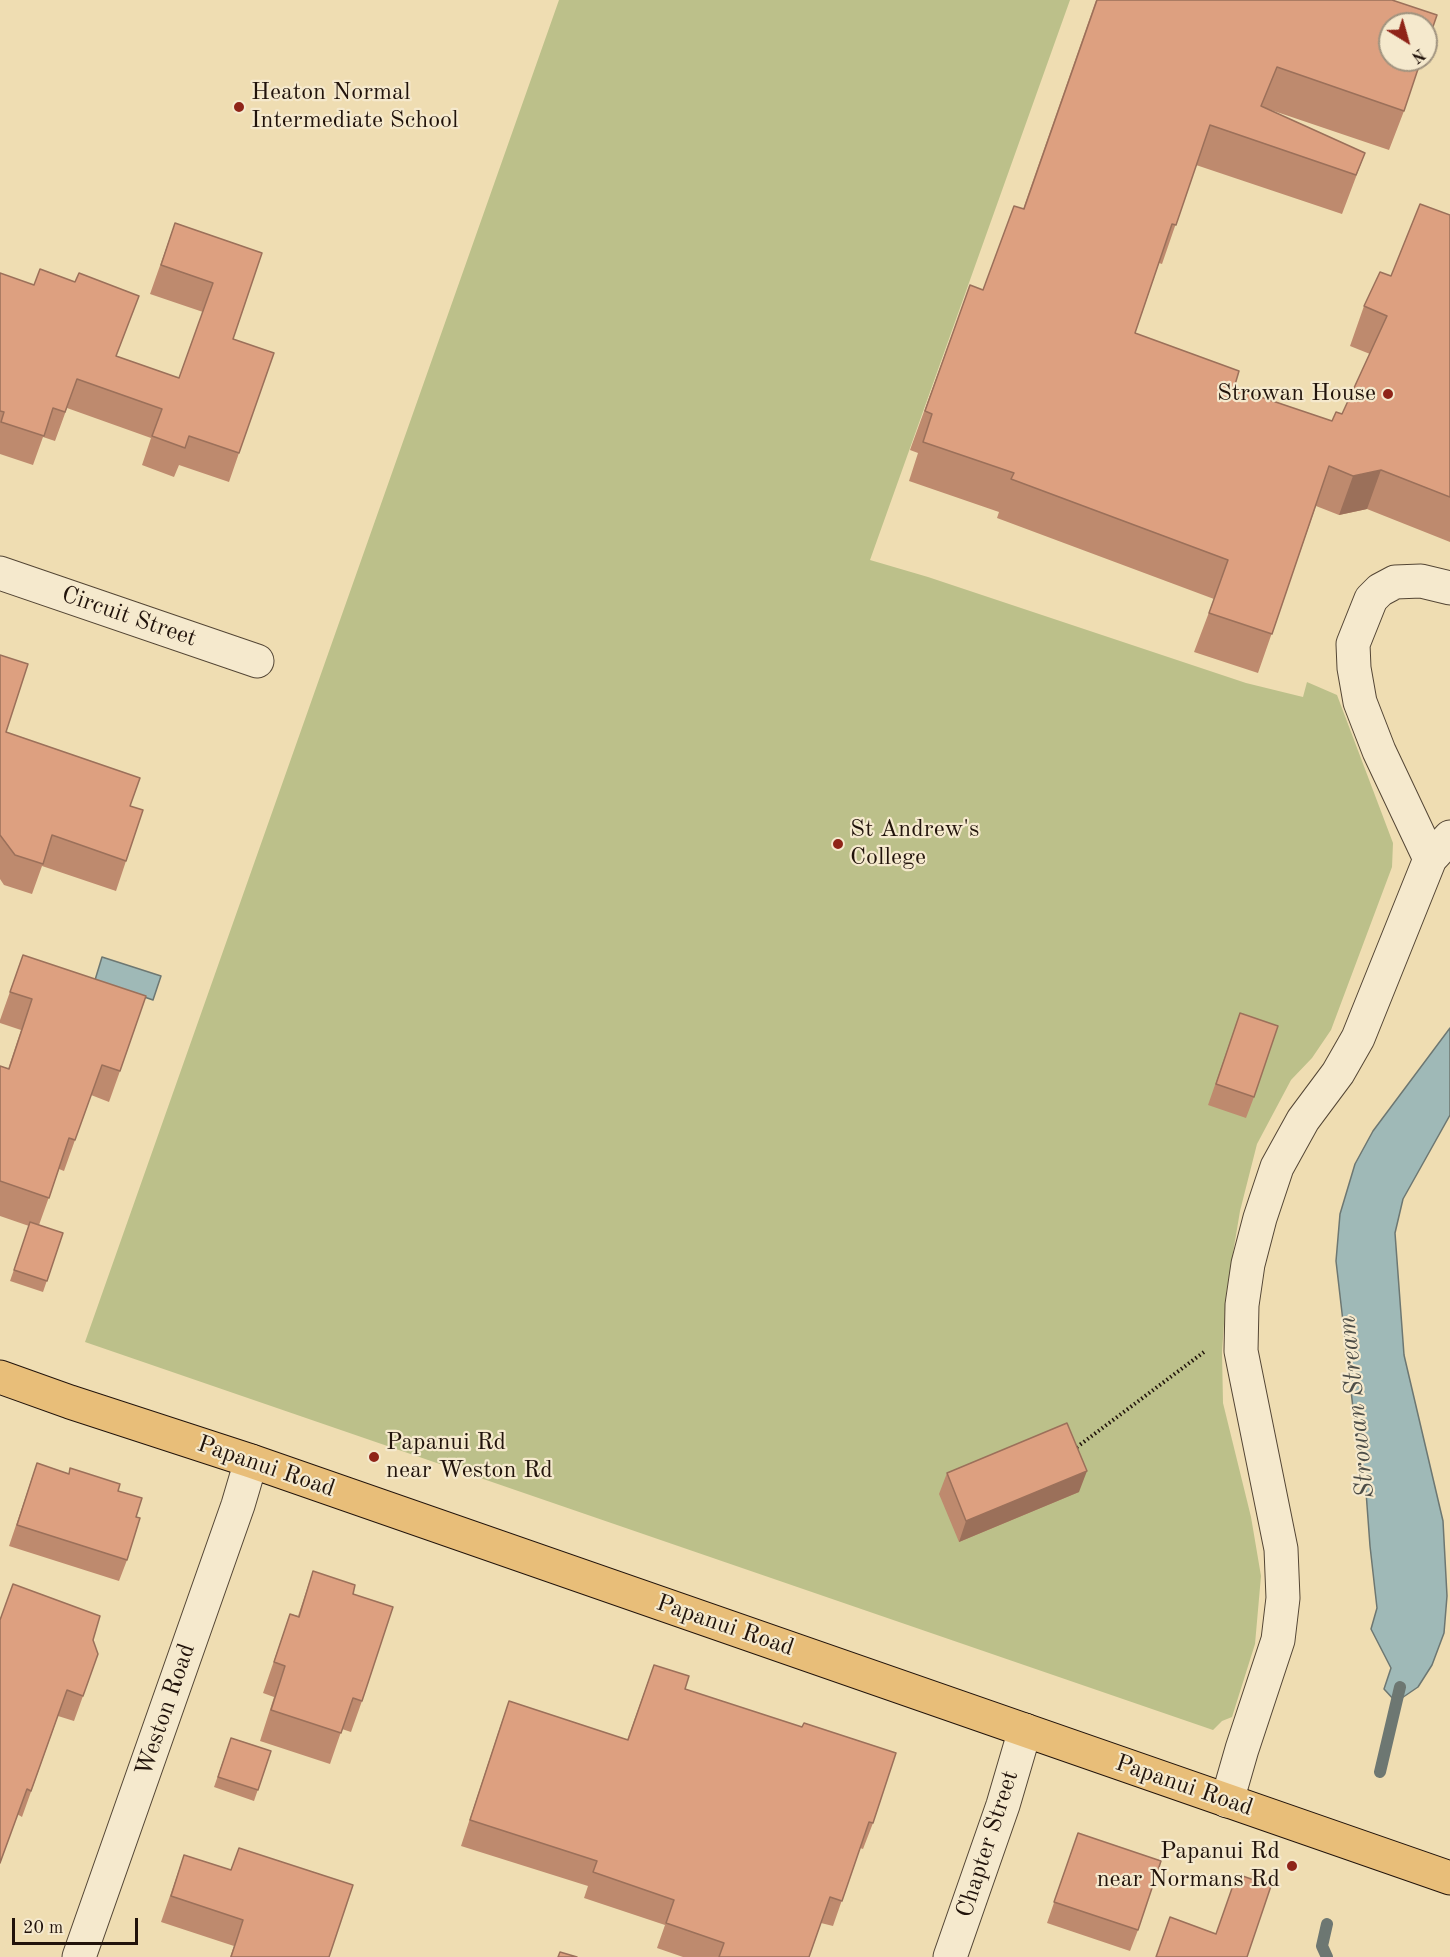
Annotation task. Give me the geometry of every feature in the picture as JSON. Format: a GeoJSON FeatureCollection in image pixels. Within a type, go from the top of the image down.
{"type":"FeatureCollection","features":[{"type":"Feature","properties":{"kind":"main road","name":"Papanui Road"},"geometry":{"type":"LineString","coordinates":[[0,1377],[251,1461],[1450,1878]]}},
{"type":"Feature","properties":{"kind":"street","name":"Circuit Street"},"geometry":{"type":"LineString","coordinates":[[0,573],[257,661]]}},
{"type":"Feature","properties":{"kind":"street"},"geometry":{"type":"LineString","coordinates":[[1227,1801],[1278,1640],[1283,1598],[1281,1549],[1241,1351],[1242,1305],[1248,1264],[1277,1167],[1303,1120],[1338,1073],[1358,1038],[1440,848],[1379,751],[1360,702],[1354,668],[1353,644],[1371,599],[1380,590],[1395,582],[1421,581],[1450,588]]}},
{"type":"Feature","properties":{"kind":"street","name":"Weston Road"},"geometry":{"type":"LineString","coordinates":[[80,1957],[238,1505],[251,1461]]}},
{"type":"Feature","properties":{"kind":"street","name":"Chapter Street"},"geometry":{"type":"LineString","coordinates":[[950,1957],[1003,1805],[1025,1730]]}},
{"type":"Feature","properties":{"kind":"path"},"geometry":{"type":"LineString","coordinates":[[1070,1452],[1211,1347],[1242,1329]]}},
{"type":"Feature","properties":{"kind":"green space","name":"St Andrew's College"},"geometry":{"type":"Polygon","coordinates":[[[559,0],[1070,0],[870,560],[928,577],[1246,683],[1303,697],[1307,682],[1337,695],[1393,843],[1392,867],[1331,1030],[1312,1058],[1291,1080],[1257,1144],[1240,1211],[1226,1295],[1222,1352],[1223,1403],[1251,1517],[1261,1576],[1255,1644],[1232,1717],[1222,1721],[1213,1730],[85,1342],[559,0]]]}},
{"type":"Feature","properties":{"kind":"water"},"geometry":{"type":"Polygon","coordinates":[[[102,957],[161,976],[153,1000],[95,980],[102,957]]]}},
{"type":"Feature","properties":{"kind":"water"},"geometry":{"type":"Polygon","coordinates":[[[1450,1028],[1450,1115],[1403,1199],[1395,1233],[1404,1355],[1443,1521],[1447,1596],[1444,1633],[1432,1665],[1418,1687],[1396,1702],[1384,1689],[1391,1668],[1371,1629],[1377,1608],[1365,1478],[1353,1408],[1336,1261],[1340,1214],[1355,1164],[1373,1131],[1450,1028]]]}},
{"type":"Feature","properties":{"kind":"building"},"geometry":{"type":"Polygon","coordinates":[[[1097,0],[1392,0],[1428,12],[1378,12],[1378,72],[1417,72],[1404,111],[1277,67],[1261,106],[1365,153],[1356,175],[1210,125],[1176,225],[1172,224],[1135,333],[1239,371],[1234,388],[1332,421],[1336,412],[1342,414],[1387,316],[1364,306],[1380,272],[1391,276],[1420,204],[1450,215],[1450,497],[1381,470],[1353,476],[1329,466],[1272,634],[1209,613],[1228,560],[1011,479],[1014,473],[923,442],[932,414],[925,411],[970,285],[983,290],[1014,206],[1024,209],[1097,0]]]}},
{"type":"Feature","properties":{"kind":"building"},"geometry":{"type":"Polygon","coordinates":[[[175,223],[262,253],[233,339],[274,353],[239,453],[189,436],[185,448],[152,436],[162,409],[77,379],[65,412],[53,408],[44,436],[1,422],[4,412],[0,411],[0,273],[34,285],[40,269],[75,282],[79,273],[139,296],[116,356],[179,378],[213,283],[161,265],[175,223]]]}},
{"type":"Feature","properties":{"kind":"building"},"geometry":{"type":"Polygon","coordinates":[[[0,655],[28,664],[6,732],[140,778],[130,806],[143,810],[126,861],[52,835],[43,864],[15,855],[0,835],[0,655]]]}},
{"type":"Feature","properties":{"kind":"building"},"geometry":{"type":"Polygon","coordinates":[[[23,955],[146,996],[120,1071],[102,1065],[75,1140],[69,1138],[49,1198],[0,1181],[0,1066],[9,1069],[32,999],[10,992],[23,955]]]}},
{"type":"Feature","properties":{"kind":"building"},"geometry":{"type":"Polygon","coordinates":[[[1240,1013],[1278,1026],[1254,1097],[1216,1084],[1240,1013]]]}},
{"type":"Feature","properties":{"kind":"building"},"geometry":{"type":"Polygon","coordinates":[[[30,1222],[63,1233],[47,1281],[14,1270],[30,1222]]]}},
{"type":"Feature","properties":{"kind":"building"},"geometry":{"type":"Polygon","coordinates":[[[1067,1423],[1087,1471],[966,1521],[947,1473],[1067,1423]]]}},
{"type":"Feature","properties":{"kind":"building"},"geometry":{"type":"Polygon","coordinates":[[[37,1463],[69,1474],[70,1468],[120,1484],[118,1491],[142,1498],[136,1517],[140,1518],[127,1560],[17,1525],[37,1463]]]}},
{"type":"Feature","properties":{"kind":"building"},"geometry":{"type":"Polygon","coordinates":[[[313,1571],[355,1585],[353,1594],[393,1607],[362,1701],[353,1698],[341,1733],[271,1710],[285,1666],[274,1662],[290,1614],[299,1617],[313,1571]]]}},
{"type":"Feature","properties":{"kind":"building"},"geometry":{"type":"Polygon","coordinates":[[[13,1584],[100,1616],[93,1640],[98,1654],[83,1696],[67,1690],[31,1791],[27,1789],[0,1863],[0,1620],[13,1584]]]}},
{"type":"Feature","properties":{"kind":"building"},"geometry":{"type":"Polygon","coordinates":[[[654,1665],[689,1676],[685,1689],[802,1727],[804,1723],[896,1753],[873,1823],[869,1822],[842,1901],[830,1897],[809,1957],[719,1957],[724,1943],[666,1923],[674,1900],[593,1872],[597,1861],[470,1820],[509,1701],[628,1740],[654,1665]]]}},
{"type":"Feature","properties":{"kind":"building"},"geometry":{"type":"Polygon","coordinates":[[[231,1738],[271,1751],[258,1790],[218,1777],[231,1738]]]}},
{"type":"Feature","properties":{"kind":"building"},"geometry":{"type":"Polygon","coordinates":[[[1078,1833],[1161,1861],[1138,1930],[1054,1902],[1078,1833]]]}},
{"type":"Feature","properties":{"kind":"building"},"geometry":{"type":"Polygon","coordinates":[[[239,1848],[353,1885],[329,1957],[231,1957],[243,1920],[171,1896],[184,1855],[231,1870],[239,1848]]]}},
{"type":"Feature","properties":{"kind":"building"},"geometry":{"type":"Polygon","coordinates":[[[1237,1874],[1271,1886],[1247,1957],[1156,1957],[1170,1917],[1216,1934],[1237,1874]]]}},
{"type":"Feature","properties":{"kind":"building"},"geometry":{"type":"Polygon","coordinates":[[[560,1952],[577,1957],[558,1957],[560,1952]]]}},
{"type":"Feature","properties":{"kind":"waterway","name":"Strowan Stream"},"geometry":{"type":"LineString","coordinates":[[1380,1772],[1400,1687]]}},
{"type":"Feature","properties":{"kind":"waterway","name":"Strowan Stream"},"geometry":{"type":"LineString","coordinates":[[1327,1924],[1322,1946],[1327,1957]]}},
{"type":"Feature","properties":{"kind":"place","name":"Heaton Normal Intermediate School"},"geometry":{"type":"Point","coordinates":[239,107]}},
{"type":"Feature","properties":{"kind":"place","name":"Strowan House"},"geometry":{"type":"Point","coordinates":[1388,394]}},
{"type":"Feature","properties":{"kind":"place","name":"St Andrew's College"},"geometry":{"type":"Point","coordinates":[838,844]}},
{"type":"Feature","properties":{"kind":"place","name":"Papanui Rd near Weston Rd"},"geometry":{"type":"Point","coordinates":[374,1457]}},
{"type":"Feature","properties":{"kind":"place","name":"Papanui Rd near Normans Rd"},"geometry":{"type":"Point","coordinates":[1292,1866]}}]}
